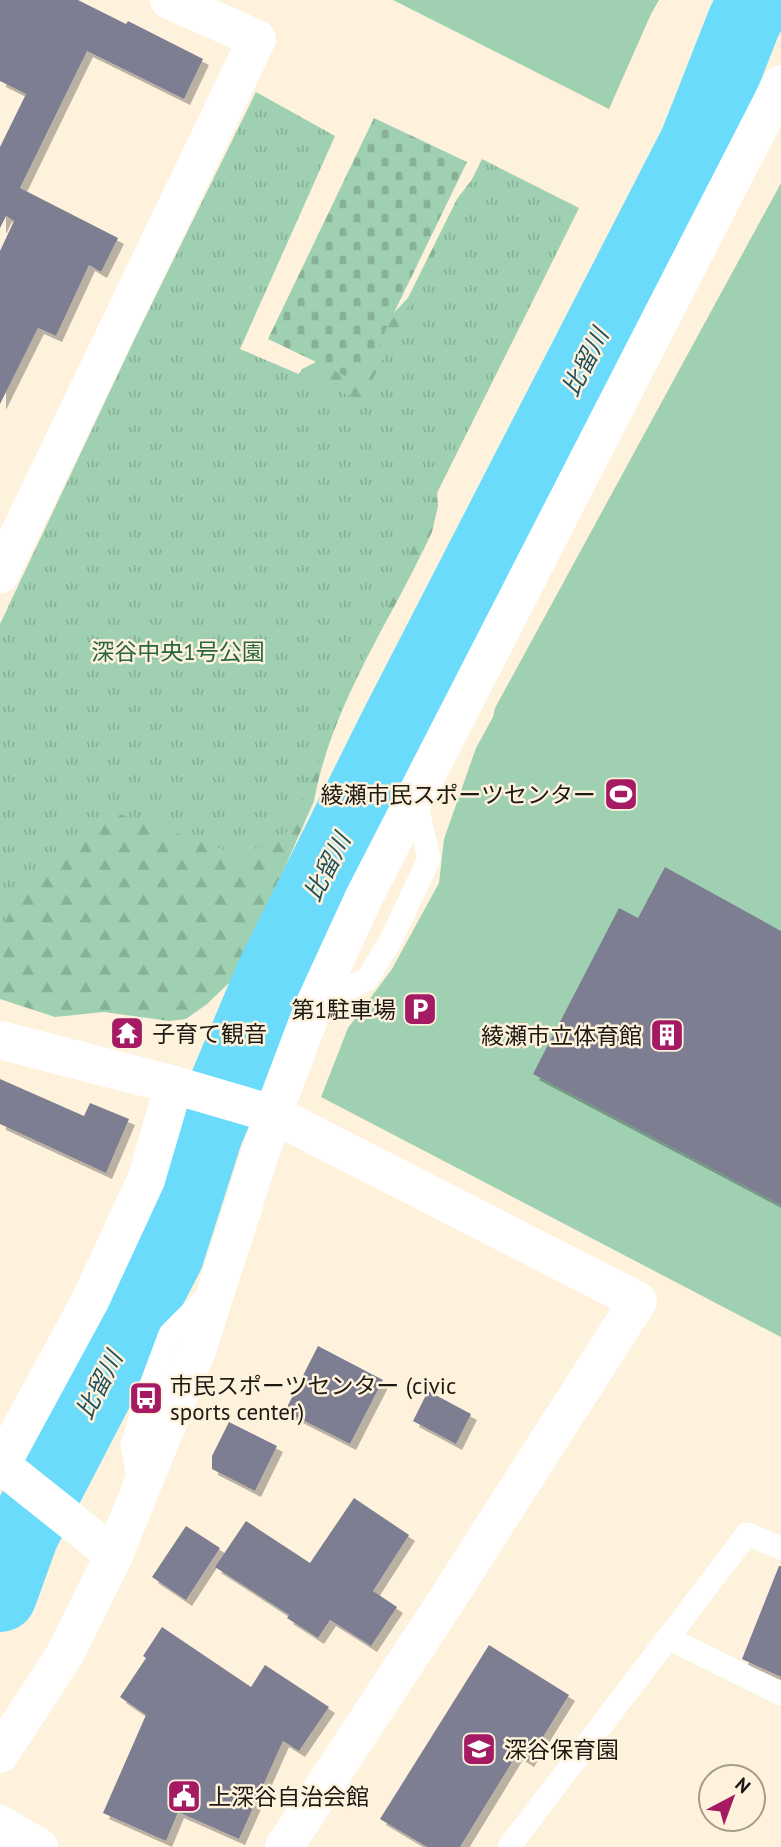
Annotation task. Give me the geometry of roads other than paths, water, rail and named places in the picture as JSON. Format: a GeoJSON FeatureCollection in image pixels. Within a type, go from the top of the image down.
{"type":"FeatureCollection","features":[{"type":"Feature","properties":{"kind":"street"},"geometry":{"type":"LineString","coordinates":[[0,573],[257,39],[169,0]]}},
{"type":"Feature","properties":{"kind":"street"},"geometry":{"type":"LineString","coordinates":[[0,1754],[65,1654],[114,1555],[197,1350],[215,1289],[255,1109],[313,1008],[364,897],[781,84]]}},
{"type":"Feature","properties":{"kind":"street"},"geometry":{"type":"LineString","coordinates":[[0,1040],[255,1109],[638,1301],[437,1615],[284,1847]]}},
{"type":"Feature","properties":{"kind":"street"},"geometry":{"type":"LineString","coordinates":[[114,1555],[1,1465],[90,1301],[146,1180],[184,1088]]}},
{"type":"Feature","properties":{"kind":"street"},"geometry":{"type":"LineString","coordinates":[[0,1824],[38,1847]]}},
{"type":"Feature","properties":{"kind":"lane"},"geometry":{"type":"LineString","coordinates":[[509,1847],[747,1534],[781,1548]]}},
{"type":"Feature","properties":{"kind":"lane"},"geometry":{"type":"LineString","coordinates":[[668,1638],[781,1694]]}},
{"type":"Feature","properties":{"kind":"waterway","name":"比留川"},"geometry":{"type":"LineString","coordinates":[[0,1595],[22,1534],[167,1255],[206,1133],[273,974],[396,727],[696,144],[755,0]]}},
{"type":"Feature","properties":{"kind":"place","name":"綾瀬市民スポーツセンター"},"geometry":{"type":"Point","coordinates":[621,794]}},
{"type":"Feature","properties":{"kind":"place","name":"第1駐車場"},"geometry":{"type":"Point","coordinates":[420,1009]}},
{"type":"Feature","properties":{"kind":"place","name":"子育て観音"},"geometry":{"type":"Point","coordinates":[127,1033]}},
{"type":"Feature","properties":{"kind":"place","name":"綾瀬市立体育館"},"geometry":{"type":"Point","coordinates":[667,1035]}},
{"type":"Feature","properties":{"kind":"place","name":"市民スポーツセンター (civic sports center)"},"geometry":{"type":"Point","coordinates":[146,1398]}},
{"type":"Feature","properties":{"kind":"place","name":"深谷保育園"},"geometry":{"type":"Point","coordinates":[479,1749]}},
{"type":"Feature","properties":{"kind":"place","name":"上深谷自治会館"},"geometry":{"type":"Point","coordinates":[184,1796]}},
{"type":"Feature","properties":{"kind":"park label","name":"深谷中央1号公園"},"geometry":{"type":"Point","coordinates":[178,651]}}]}
